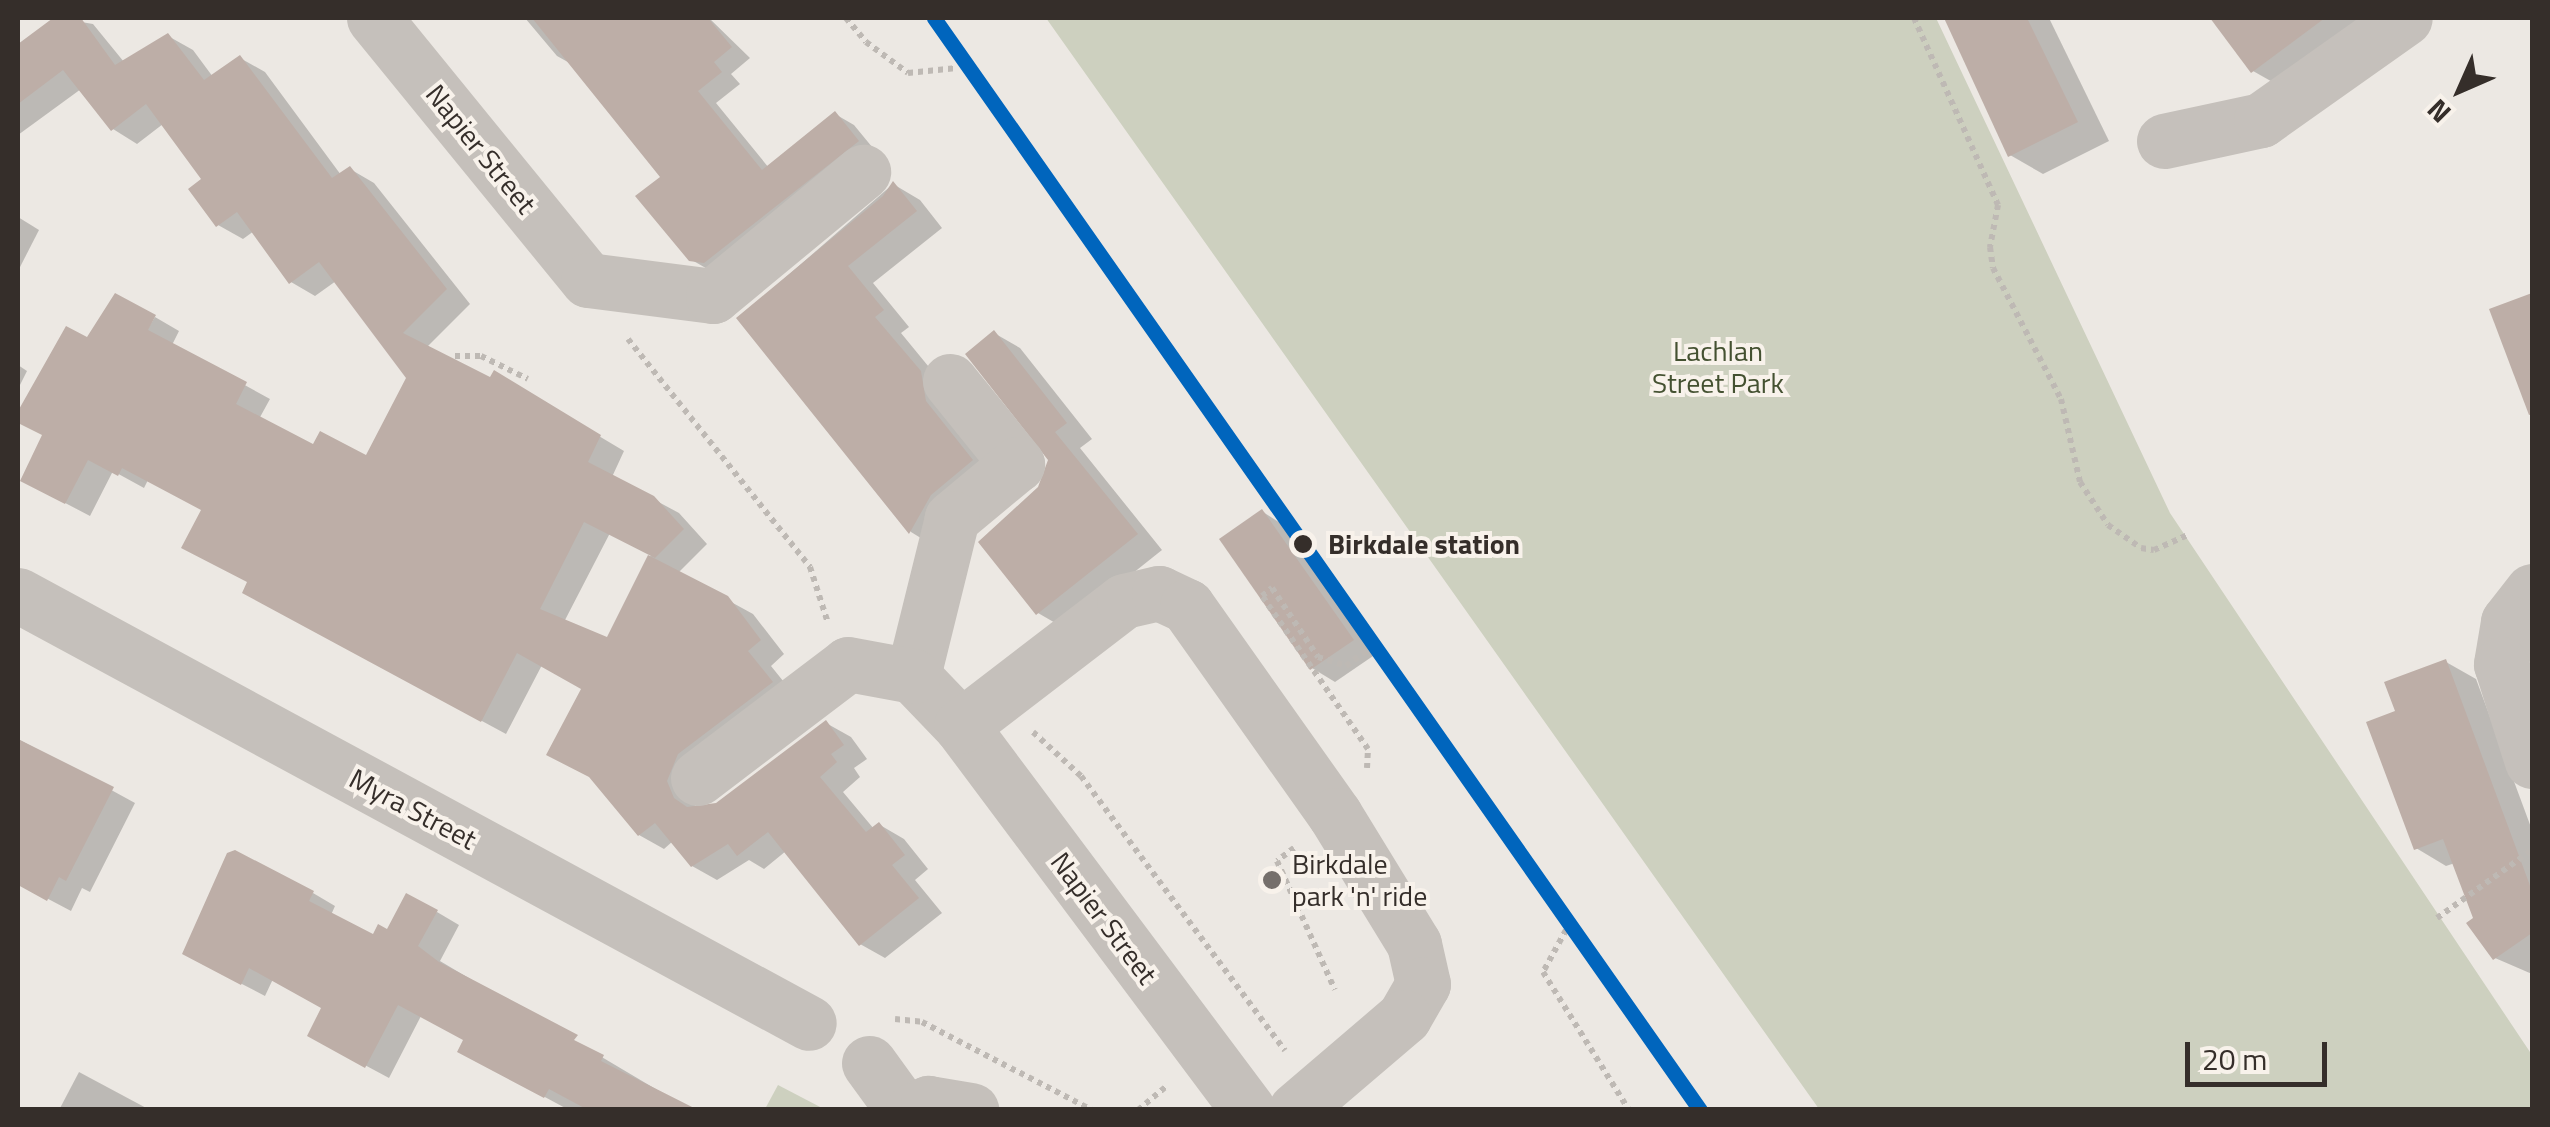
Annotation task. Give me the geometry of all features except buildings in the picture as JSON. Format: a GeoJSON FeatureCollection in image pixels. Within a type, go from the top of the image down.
{"type":"FeatureCollection","features":[{"type":"Feature","properties":{"kind":"street","name":"Napier Street"},"geometry":{"type":"LineString","coordinates":[[374,18],[588,280]]}},
{"type":"Feature","properties":{"kind":"street"},"geometry":{"type":"LineString","coordinates":[[2164,141],[2261,120],[2405,18]]}},
{"type":"Feature","properties":{"kind":"street"},"geometry":{"type":"LineString","coordinates":[[588,280],[714,296],[863,172]]}},
{"type":"Feature","properties":{"kind":"street"},"geometry":{"type":"LineString","coordinates":[[698,778],[848,664],[913,676],[952,518],[1016,464],[950,381]]}},
{"type":"Feature","properties":{"kind":"street"},"geometry":{"type":"LineString","coordinates":[[2532,591],[2508,622],[2501,664],[2532,761]]}},
{"type":"Feature","properties":{"kind":"street"},"geometry":{"type":"LineString","coordinates":[[961,726],[1124,601],[1159,593],[1187,606],[1321,826],[1414,944],[1423,984],[1404,1018],[1293,1084]]}},
{"type":"Feature","properties":{"kind":"street","name":"Myra Street"},"geometry":{"type":"LineString","coordinates":[[18,595],[809,1023]]}},
{"type":"Feature","properties":{"kind":"street","name":"Napier Street"},"geometry":{"type":"LineString","coordinates":[[913,676],[961,726],[1229,1103]]}},
{"type":"Feature","properties":{"kind":"street"},"geometry":{"type":"LineString","coordinates":[[870,1063],[903,1110]]}},
{"type":"Feature","properties":{"kind":"street"},"geometry":{"type":"LineString","coordinates":[[913,1110],[928,1103],[971,1110]]}},
{"type":"Feature","properties":{"kind":"path"},"geometry":{"type":"LineString","coordinates":[[846,18],[866,42],[908,73],[956,68]]}},
{"type":"Feature","properties":{"kind":"path"},"geometry":{"type":"LineString","coordinates":[[1914,18],[1998,205],[1990,247],[1993,268],[2060,399],[2080,482],[2108,525],[2141,548],[2154,550],[2186,536]]}},
{"type":"Feature","properties":{"kind":"path"},"geometry":{"type":"LineString","coordinates":[[588,280],[652,374],[810,567],[848,664]]}},
{"type":"Feature","properties":{"kind":"path"},"geometry":{"type":"LineString","coordinates":[[455,356],[481,356],[528,379]]}},
{"type":"Feature","properties":{"kind":"path"},"geometry":{"type":"LineString","coordinates":[[1336,990],[1278,860],[1365,792],[1368,749],[1262,596],[1272,588],[1318,657],[1346,666],[1375,644]]}},
{"type":"Feature","properties":{"kind":"path"},"geometry":{"type":"LineString","coordinates":[[1032,731],[1081,776],[1293,1084]]}},
{"type":"Feature","properties":{"kind":"path"},"geometry":{"type":"LineString","coordinates":[[2437,918],[2532,850]]}},
{"type":"Feature","properties":{"kind":"path"},"geometry":{"type":"LineString","coordinates":[[1566,930],[1544,972],[1629,1110]]}},
{"type":"Feature","properties":{"kind":"path"},"geometry":{"type":"LineString","coordinates":[[809,1023],[882,1017],[922,1022],[1092,1110]]}},
{"type":"Feature","properties":{"kind":"green space","name":"Lachlan Street Park"},"geometry":{"type":"Polygon","coordinates":[[[1046,18],[1936,18],[2170,513],[2532,1055],[2532,1109],[1819,1109],[1046,18]]]}},
{"type":"Feature","properties":{"kind":"green space"},"geometry":{"type":"Polygon","coordinates":[[[778,1085],[824,1109],[765,1109],[778,1085]]]}},
{"type":"Feature","properties":{"kind":"transit line"},"geometry":{"type":"LineString","coordinates":[[934,18],[1700,1110]]}},
{"type":"Feature","properties":{"kind":"place","name":"Birkdale station"},"geometry":{"type":"Point","coordinates":[1303,544]}},
{"type":"Feature","properties":{"kind":"place","name":"Birkdale park 'n' ride"},"geometry":{"type":"Point","coordinates":[1272,880]}}]}
